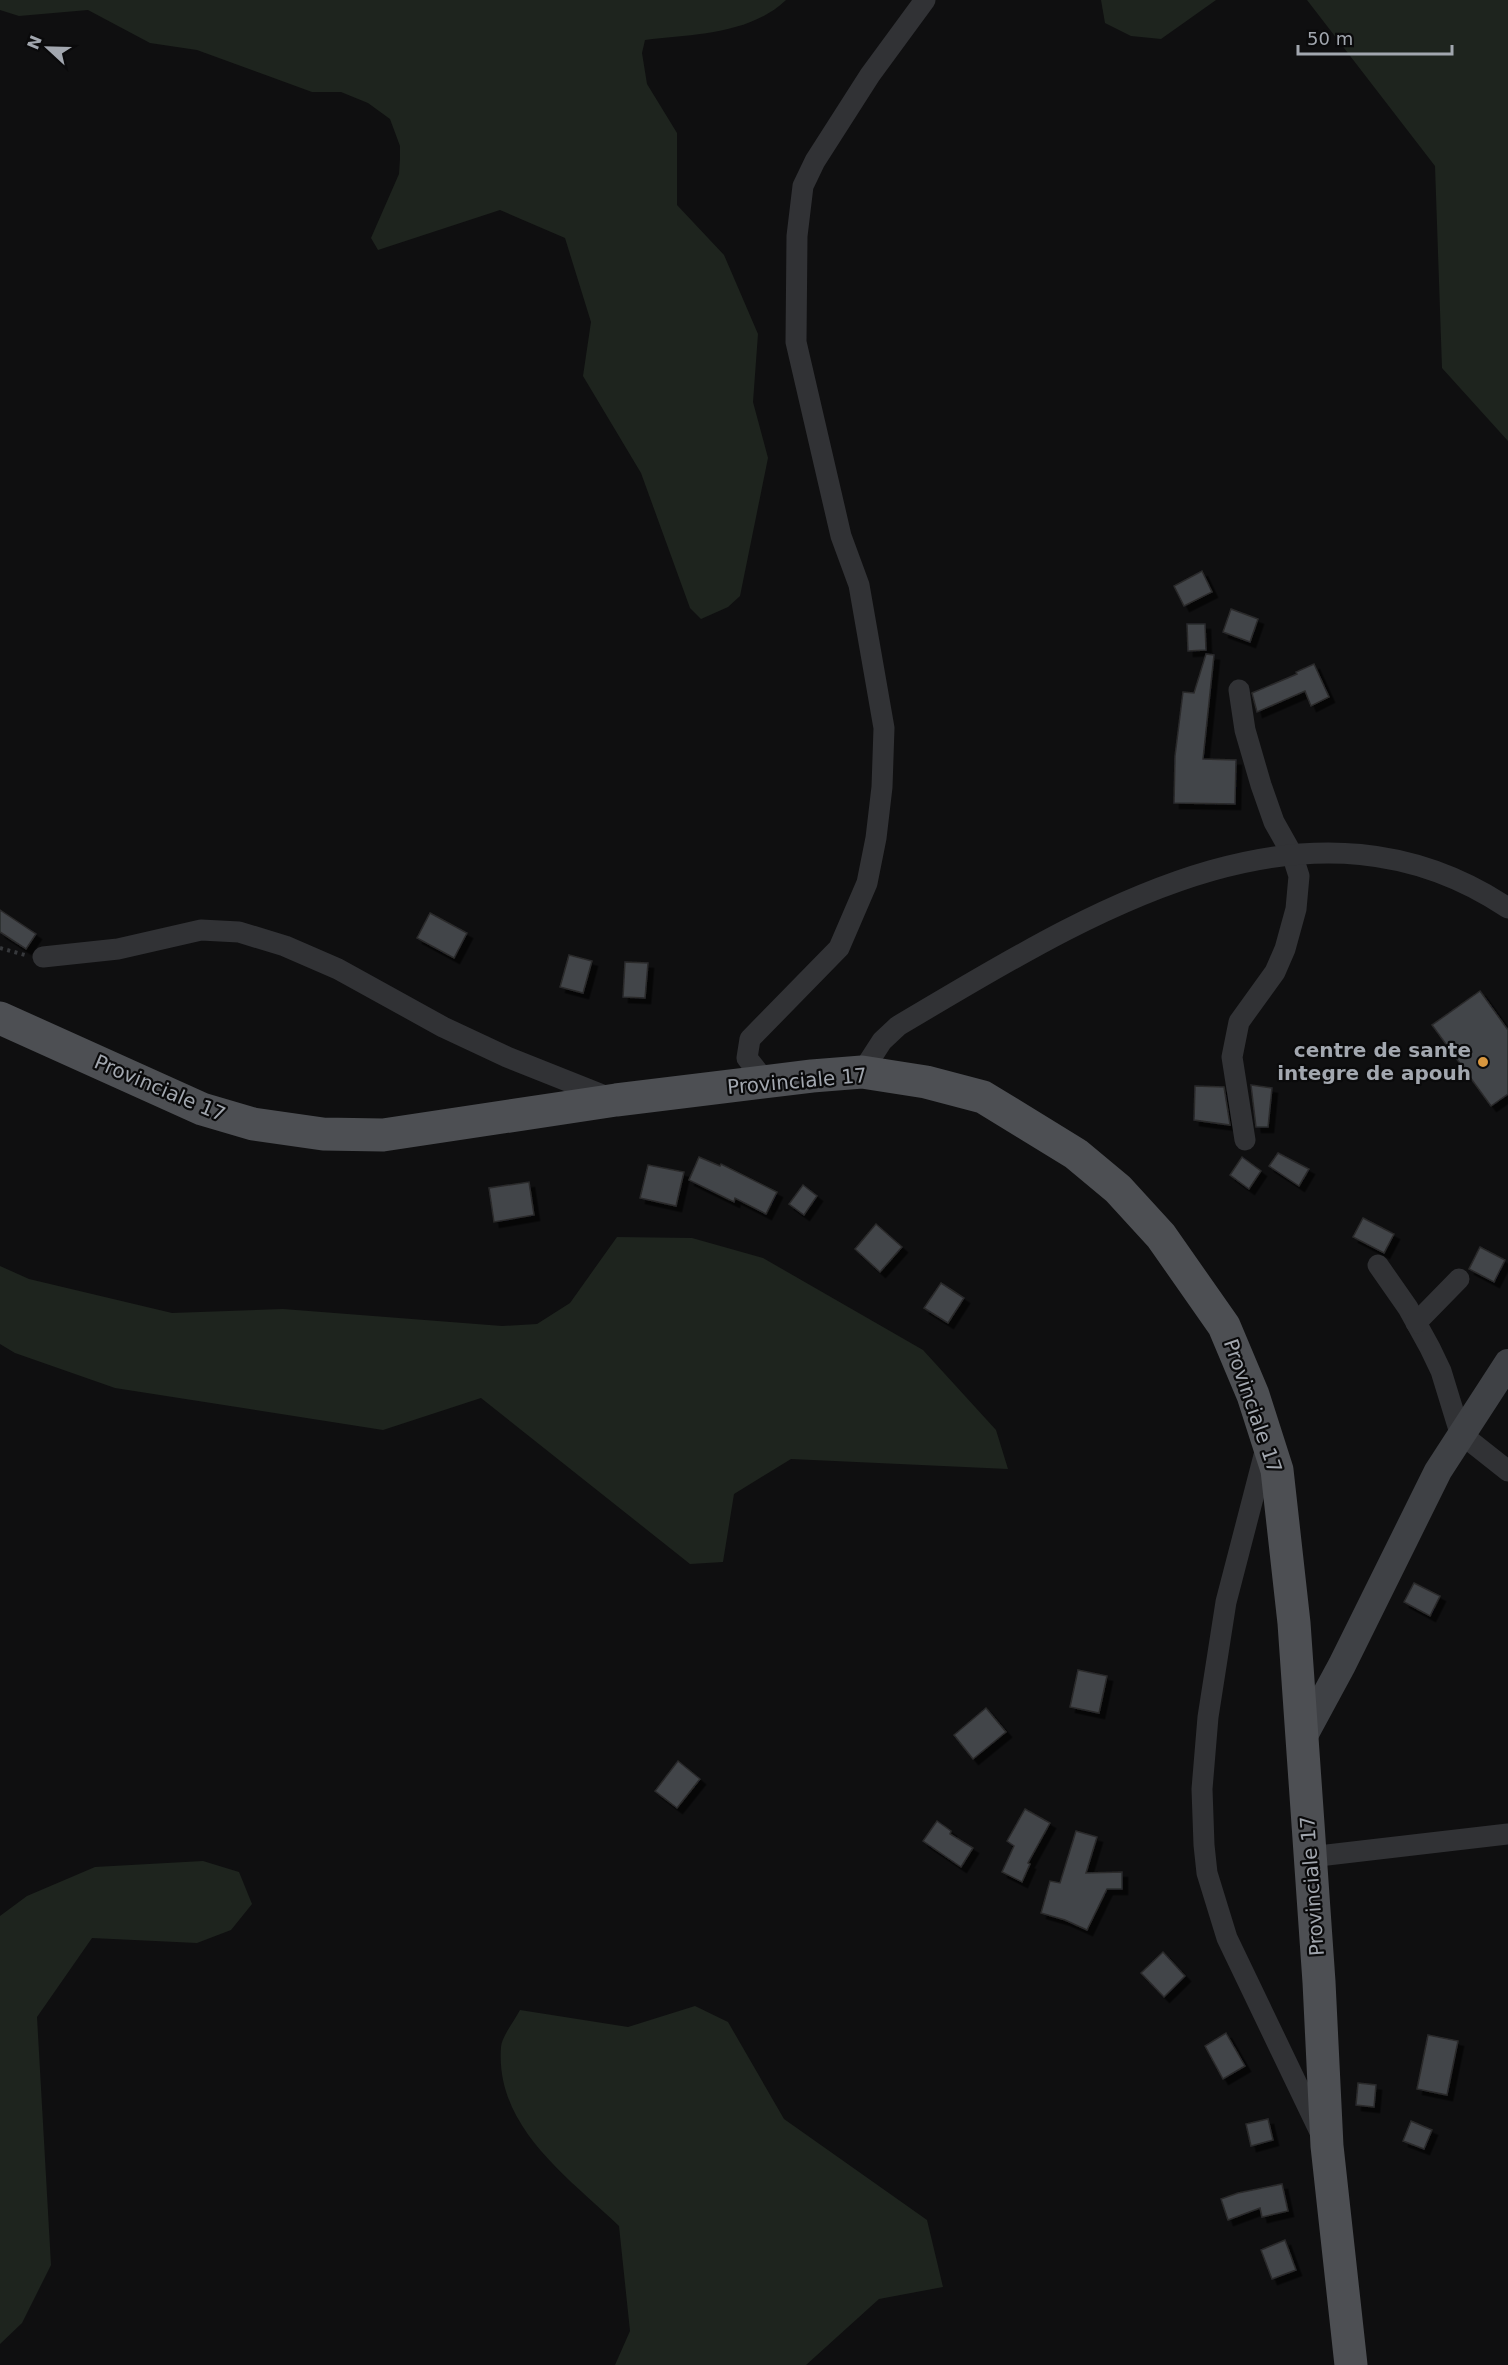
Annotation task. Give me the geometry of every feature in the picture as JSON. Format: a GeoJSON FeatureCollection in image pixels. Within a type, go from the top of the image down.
{"type":"FeatureCollection","features":[{"type":"Feature","properties":{"kind":"main road","name":"Provinciale 17"},"geometry":{"type":"LineString","coordinates":[[0,1018],[202,1109],[253,1124],[323,1134],[382,1135],[616,1100],[862,1072],[926,1082],[983,1097],[1076,1154],[1118,1189],[1167,1244],[1224,1326],[1268,1438],[1283,1504],[1302,1738],[1327,2146],[1351,2365]]}},
{"type":"Feature","properties":{"kind":"street"},"geometry":{"type":"LineString","coordinates":[[766,1082],[747,1058],[750,1039],[839,948],[867,883],[882,787],[884,728],[859,585],[841,536],[796,342],[797,236],[803,186],[814,161],[870,75],[925,0]]}},
{"type":"Feature","properties":{"kind":"street"},"geometry":{"type":"LineString","coordinates":[[1239,690],[1245,730],[1261,785],[1274,822],[1292,854],[1299,876],[1296,909],[1285,949],[1275,972],[1239,1022],[1232,1057],[1245,1140]]}},
{"type":"Feature","properties":{"kind":"street"},"geometry":{"type":"LineString","coordinates":[[862,1072],[882,1041],[897,1026],[1023,952],[1170,882],[1220,866],[1292,854],[1366,854],[1417,865],[1483,894],[1508,908]]}},
{"type":"Feature","properties":{"kind":"street"},"geometry":{"type":"LineString","coordinates":[[44,957],[118,949],[201,930],[239,932],[285,946],[338,969],[443,1027],[549,1075],[616,1100]]}},
{"type":"Feature","properties":{"kind":"street"},"geometry":{"type":"LineString","coordinates":[[1378,1265],[1416,1323],[1441,1371],[1460,1433],[1508,1471]]}},
{"type":"Feature","properties":{"kind":"street"},"geometry":{"type":"LineString","coordinates":[[1416,1323],[1459,1279]]}},
{"type":"Feature","properties":{"kind":"street"},"geometry":{"type":"LineString","coordinates":[[1302,1738],[1342,1665],[1438,1471],[1460,1433],[1508,1363]]}},
{"type":"Feature","properties":{"kind":"street"},"geometry":{"type":"LineString","coordinates":[[1268,1438],[1226,1602],[1211,1694],[1202,1789],[1204,1845],[1208,1874],[1227,1938],[1327,2146]]}},
{"type":"Feature","properties":{"kind":"street"},"geometry":{"type":"LineString","coordinates":[[1310,1857],[1508,1834]]}},
{"type":"Feature","properties":{"kind":"shaded area"},"geometry":{"type":"Polygon","coordinates":[[[0,0],[786,0],[771,12],[738,26],[701,34],[645,40],[642,53],[647,84],[677,133],[677,205],[724,255],[758,334],[753,402],[768,458],[740,596],[728,607],[701,619],[690,608],[641,473],[583,376],[591,322],[565,238],[500,210],[378,250],[371,238],[399,174],[400,146],[390,119],[368,103],[341,92],[312,92],[197,50],[150,43],[88,10],[19,16],[0,10],[0,0]]]}},
{"type":"Feature","properties":{"kind":"shaded area"},"geometry":{"type":"Polygon","coordinates":[[[1101,0],[1216,0],[1161,39],[1131,36],[1105,23],[1101,0]]]}},
{"type":"Feature","properties":{"kind":"shaded area"},"geometry":{"type":"Polygon","coordinates":[[[1307,0],[1508,0],[1508,441],[1442,368],[1435,166],[1307,0]]]}},
{"type":"Feature","properties":{"kind":"shaded area"},"geometry":{"type":"Polygon","coordinates":[[[617,1237],[692,1238],[763,1258],[923,1350],[996,1430],[1008,1469],[791,1459],[734,1494],[723,1562],[690,1564],[481,1398],[383,1430],[115,1388],[15,1353],[0,1344],[0,1266],[29,1279],[172,1313],[283,1309],[502,1326],[537,1324],[570,1303],[617,1237]]]}},
{"type":"Feature","properties":{"kind":"shaded area"},"geometry":{"type":"Polygon","coordinates":[[[203,1861],[239,1872],[252,1904],[231,1930],[197,1943],[92,1938],[37,2017],[51,2265],[22,2323],[0,2344],[0,1916],[27,1896],[95,1867],[203,1861]]]}},
{"type":"Feature","properties":{"kind":"shaded area"},"geometry":{"type":"Polygon","coordinates":[[[695,2006],[728,2022],[784,2119],[927,2220],[943,2287],[879,2299],[806,2365],[615,2365],[630,2331],[619,2226],[539,2148],[522,2126],[510,2102],[502,2076],[501,2047],[506,2033],[520,2010],[628,2027],[695,2006]]]}},
{"type":"Feature","properties":{"kind":"building"},"geometry":{"type":"Polygon","coordinates":[[[1202,571],[1212,592],[1184,606],[1174,586],[1202,571]]]}},
{"type":"Feature","properties":{"kind":"building"},"geometry":{"type":"Polygon","coordinates":[[[1231,609],[1258,619],[1250,642],[1223,632],[1231,609]]]}},
{"type":"Feature","properties":{"kind":"building"},"geometry":{"type":"Polygon","coordinates":[[[1187,624],[1205,624],[1206,650],[1188,651],[1187,624]]]}},
{"type":"Feature","properties":{"kind":"building"},"geometry":{"type":"Polygon","coordinates":[[[1206,654],[1214,655],[1203,759],[1236,760],[1235,804],[1174,803],[1175,756],[1183,692],[1194,693],[1206,654]]]}},
{"type":"Feature","properties":{"kind":"building"},"geometry":{"type":"Polygon","coordinates":[[[1314,664],[1329,697],[1311,706],[1305,691],[1257,712],[1252,693],[1297,674],[1296,672],[1314,664]]]}},
{"type":"Feature","properties":{"kind":"building"},"geometry":{"type":"Polygon","coordinates":[[[0,910],[36,934],[26,949],[0,932],[0,910]]]}},
{"type":"Feature","properties":{"kind":"building"},"geometry":{"type":"Polygon","coordinates":[[[430,913],[467,933],[454,958],[417,938],[430,913]]]}},
{"type":"Feature","properties":{"kind":"building"},"geometry":{"type":"Polygon","coordinates":[[[569,955],[592,961],[583,993],[560,987],[569,955]]]}},
{"type":"Feature","properties":{"kind":"building"},"geometry":{"type":"Polygon","coordinates":[[[625,962],[648,963],[645,998],[623,997],[625,962]]]}},
{"type":"Feature","properties":{"kind":"building","name":"centre de sante integre de apouh"},"geometry":{"type":"Polygon","coordinates":[[[1480,991],[1508,1030],[1508,1094],[1491,1106],[1432,1025],[1480,991]]]}},
{"type":"Feature","properties":{"kind":"building"},"geometry":{"type":"Polygon","coordinates":[[[1251,1085],[1272,1088],[1268,1127],[1256,1127],[1251,1085]]]}},
{"type":"Feature","properties":{"kind":"building"},"geometry":{"type":"Polygon","coordinates":[[[1195,1086],[1224,1087],[1230,1125],[1194,1120],[1195,1086]]]}},
{"type":"Feature","properties":{"kind":"building"},"geometry":{"type":"Polygon","coordinates":[[[1278,1153],[1309,1169],[1299,1186],[1269,1166],[1278,1153]]]}},
{"type":"Feature","properties":{"kind":"building"},"geometry":{"type":"Polygon","coordinates":[[[699,1157],[720,1166],[721,1164],[777,1192],[766,1214],[735,1198],[734,1202],[689,1180],[699,1157]]]}},
{"type":"Feature","properties":{"kind":"building"},"geometry":{"type":"Polygon","coordinates":[[[1242,1157],[1261,1171],[1249,1189],[1230,1175],[1242,1157]]]}},
{"type":"Feature","properties":{"kind":"building"},"geometry":{"type":"Polygon","coordinates":[[[648,1165],[684,1172],[676,1206],[640,1198],[648,1165]]]}},
{"type":"Feature","properties":{"kind":"building"},"geometry":{"type":"Polygon","coordinates":[[[529,1182],[534,1215],[494,1222],[489,1188],[529,1182]]]}},
{"type":"Feature","properties":{"kind":"building"},"geometry":{"type":"Polygon","coordinates":[[[803,1185],[817,1196],[804,1215],[789,1204],[803,1185]]]}},
{"type":"Feature","properties":{"kind":"building"},"geometry":{"type":"Polygon","coordinates":[[[1363,1218],[1394,1234],[1384,1253],[1353,1237],[1363,1218]]]}},
{"type":"Feature","properties":{"kind":"building"},"geometry":{"type":"Polygon","coordinates":[[[876,1224],[902,1247],[880,1272],[855,1249],[876,1224]]]}},
{"type":"Feature","properties":{"kind":"building"},"geometry":{"type":"Polygon","coordinates":[[[1480,1247],[1505,1260],[1494,1282],[1469,1269],[1480,1247]]]}},
{"type":"Feature","properties":{"kind":"building"},"geometry":{"type":"Polygon","coordinates":[[[941,1283],[964,1298],[948,1323],[924,1308],[941,1283]]]}},
{"type":"Feature","properties":{"kind":"building"},"geometry":{"type":"Polygon","coordinates":[[[1414,1583],[1440,1596],[1430,1616],[1404,1602],[1414,1583]]]}},
{"type":"Feature","properties":{"kind":"building"},"geometry":{"type":"Polygon","coordinates":[[[1078,1670],[1107,1676],[1099,1713],[1070,1707],[1078,1670]]]}},
{"type":"Feature","properties":{"kind":"building"},"geometry":{"type":"Polygon","coordinates":[[[986,1708],[1006,1732],[973,1759],[954,1735],[986,1708]]]}},
{"type":"Feature","properties":{"kind":"building"},"geometry":{"type":"Polygon","coordinates":[[[678,1761],[700,1779],[677,1808],[655,1791],[678,1761]]]}},
{"type":"Feature","properties":{"kind":"building"},"geometry":{"type":"Polygon","coordinates":[[[1025,1809],[1050,1823],[1028,1863],[1030,1864],[1022,1882],[1002,1872],[1014,1846],[1007,1841],[1025,1809]]]}},
{"type":"Feature","properties":{"kind":"building"},"geometry":{"type":"Polygon","coordinates":[[[937,1821],[951,1831],[950,1834],[973,1848],[961,1867],[923,1841],[937,1821]]]}},
{"type":"Feature","properties":{"kind":"building"},"geometry":{"type":"Polygon","coordinates":[[[1076,1831],[1097,1837],[1086,1873],[1122,1872],[1122,1889],[1107,1889],[1087,1930],[1041,1913],[1050,1881],[1060,1883],[1076,1831]]]}},
{"type":"Feature","properties":{"kind":"building"},"geometry":{"type":"Polygon","coordinates":[[[1163,1952],[1185,1976],[1164,1997],[1141,1973],[1163,1952]]]}},
{"type":"Feature","properties":{"kind":"building"},"geometry":{"type":"Polygon","coordinates":[[[1226,2033],[1245,2066],[1223,2079],[1205,2046],[1226,2033]]]}},
{"type":"Feature","properties":{"kind":"building"},"geometry":{"type":"Polygon","coordinates":[[[1428,2035],[1458,2041],[1447,2095],[1417,2089],[1428,2035]]]}},
{"type":"Feature","properties":{"kind":"building"},"geometry":{"type":"Polygon","coordinates":[[[1358,2083],[1376,2085],[1374,2107],[1356,2105],[1358,2083]]]}},
{"type":"Feature","properties":{"kind":"building"},"geometry":{"type":"Polygon","coordinates":[[[1268,2119],[1273,2140],[1251,2146],[1246,2124],[1268,2119]]]}},
{"type":"Feature","properties":{"kind":"building"},"geometry":{"type":"Polygon","coordinates":[[[1411,2121],[1432,2130],[1424,2149],[1403,2141],[1411,2121]]]}},
{"type":"Feature","properties":{"kind":"building"},"geometry":{"type":"Polygon","coordinates":[[[1282,2184],[1288,2211],[1262,2217],[1260,2208],[1228,2220],[1221,2199],[1282,2184]]]}},
{"type":"Feature","properties":{"kind":"building"},"geometry":{"type":"Polygon","coordinates":[[[1285,2240],[1296,2270],[1272,2279],[1261,2250],[1285,2240]]]}},
{"type":"Feature","properties":{"kind":"place","name":"centre de sante integre de apouh"},"geometry":{"type":"Point","coordinates":[1483,1062]}}]}
